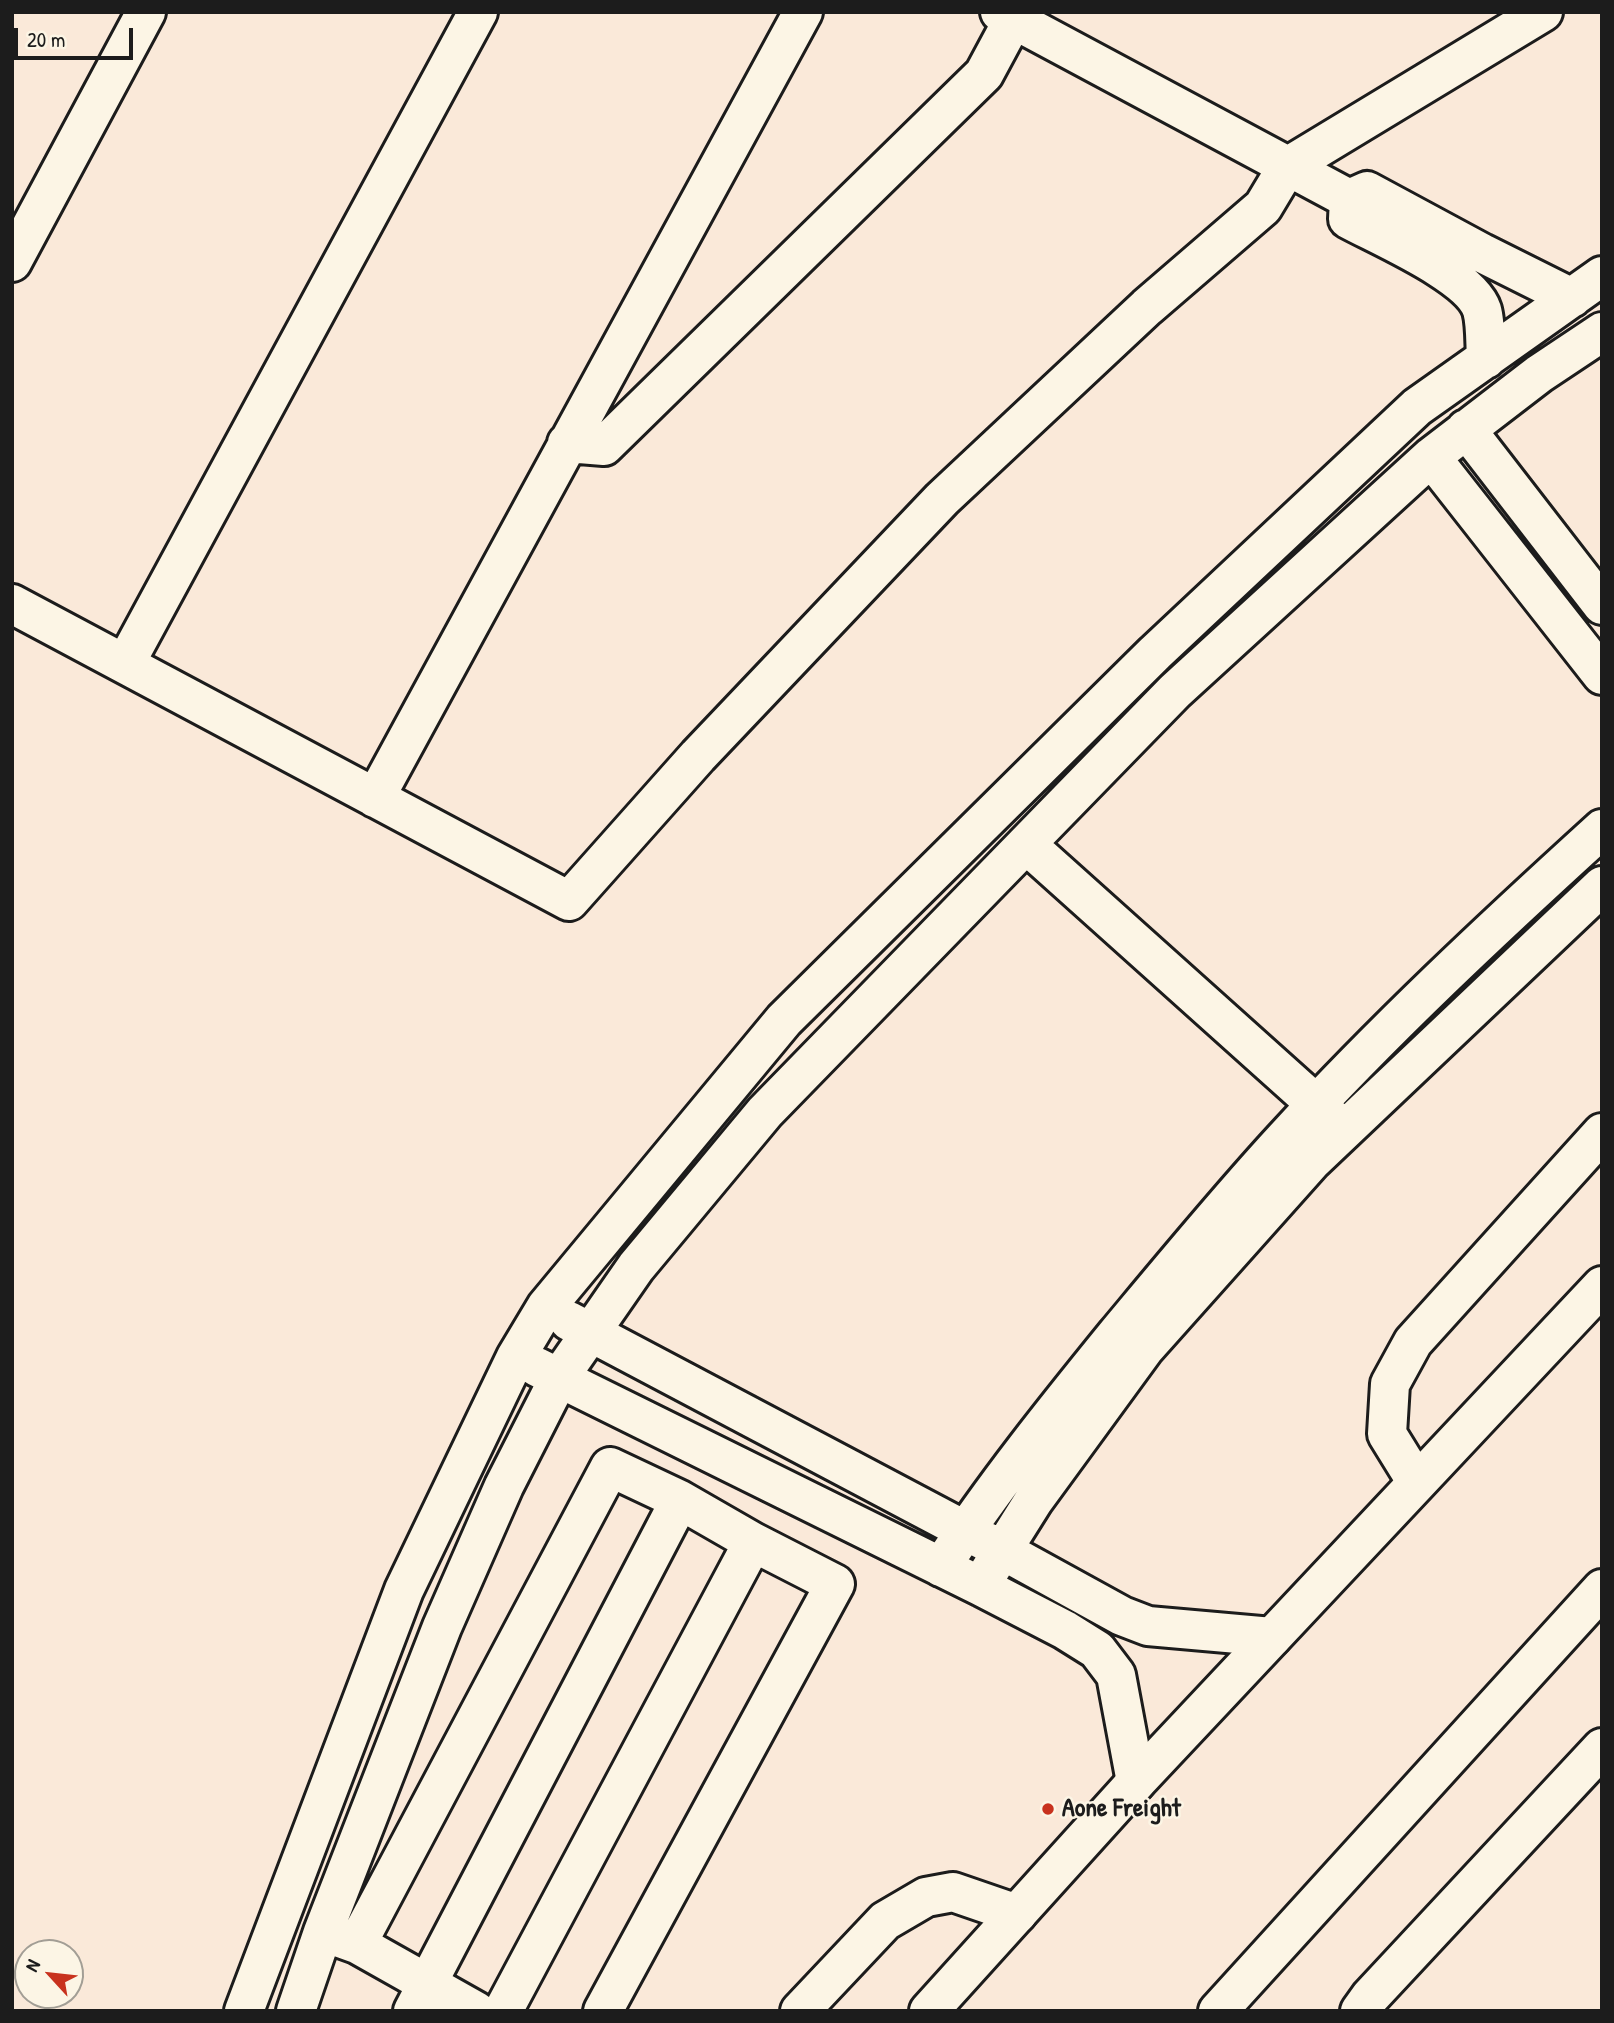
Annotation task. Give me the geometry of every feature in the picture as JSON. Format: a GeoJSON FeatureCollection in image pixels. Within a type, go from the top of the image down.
{"type":"FeatureCollection","features":[{"type":"Feature","properties":{"kind":"street"},"geometry":{"type":"LineString","coordinates":[[12,262],[146,12]]}},
{"type":"Feature","properties":{"kind":"street"},"geometry":{"type":"LineString","coordinates":[[125,664],[478,12]]}},
{"type":"Feature","properties":{"kind":"street"},"geometry":{"type":"LineString","coordinates":[[375,799],[803,12]]}},
{"type":"Feature","properties":{"kind":"street"},"geometry":{"type":"LineString","coordinates":[[12,604],[569,901],[698,756],[942,499],[1147,307],[1263,207],[1287,167],[1543,12]]}},
{"type":"Feature","properties":{"kind":"street"},"geometry":{"type":"LineString","coordinates":[[567,443],[604,446],[984,74],[1006,16],[1349,199]]}},
{"type":"Feature","properties":{"kind":"street"},"geometry":{"type":"LineString","coordinates":[[1349,199],[1367,191],[1482,253],[1587,287]]}},
{"type":"Feature","properties":{"kind":"street"},"geometry":{"type":"LineString","coordinates":[[1349,199],[1348,219],[1455,277],[1475,294],[1482,310],[1486,359]]}},
{"type":"Feature","properties":{"kind":"street"},"geometry":{"type":"LineString","coordinates":[[244,2011],[404,1590],[516,1357],[546,1307],[784,1020],[1155,653],[1417,407],[1587,287]]}},
{"type":"Feature","properties":{"kind":"street"},"geometry":{"type":"LineString","coordinates":[[340,1938],[442,1627],[504,1486],[559,1378],[636,1267],[765,1112],[1174,691],[1431,457],[1539,373],[1602,332]]}},
{"type":"Feature","properties":{"kind":"street"},"geometry":{"type":"LineString","coordinates":[[1466,429],[1602,605]]}},
{"type":"Feature","properties":{"kind":"street"},"geometry":{"type":"LineString","coordinates":[[1431,457],[1602,675]]}},
{"type":"Feature","properties":{"kind":"street"},"geometry":{"type":"LineString","coordinates":[[941,1567],[965,1530],[1050,1416],[1196,1238],[1318,1104],[1418,1001],[1602,830]]}},
{"type":"Feature","properties":{"kind":"street"},"geometry":{"type":"LineString","coordinates":[[1026,844],[1345,1131]]}},
{"type":"Feature","properties":{"kind":"street"},"geometry":{"type":"LineString","coordinates":[[980,1586],[1034,1500],[1145,1348],[1311,1162],[1602,886]]}},
{"type":"Feature","properties":{"kind":"street"},"geometry":{"type":"LineString","coordinates":[[1416,1481],[1387,1434],[1390,1384],[1413,1342],[1602,1133]]}},
{"type":"Feature","properties":{"kind":"street"},"geometry":{"type":"LineString","coordinates":[[929,2011],[1136,1782],[1602,1286]]}},
{"type":"Feature","properties":{"kind":"street"},"geometry":{"type":"LineString","coordinates":[[546,1307],[590,1334],[965,1530],[1122,1616],[1148,1626],[1272,1636]]}},
{"type":"Feature","properties":{"kind":"street"},"geometry":{"type":"LineString","coordinates":[[516,1357],[980,1586],[1065,1630],[1097,1650],[1116,1675],[1136,1782]]}},
{"type":"Feature","properties":{"kind":"street"},"geometry":{"type":"LineString","coordinates":[[296,2011],[610,1466],[680,1500],[753,1542],[835,1584],[603,2011]]}},
{"type":"Feature","properties":{"kind":"street"},"geometry":{"type":"LineString","coordinates":[[421,1997],[680,1500]]}},
{"type":"Feature","properties":{"kind":"street"},"geometry":{"type":"LineString","coordinates":[[503,2011],[753,1542]]}},
{"type":"Feature","properties":{"kind":"street"},"geometry":{"type":"LineString","coordinates":[[1218,2011],[1602,1589]]}},
{"type":"Feature","properties":{"kind":"street"},"geometry":{"type":"LineString","coordinates":[[1360,2011],[1370,1997],[1595,1768]]}},
{"type":"Feature","properties":{"kind":"street"},"geometry":{"type":"LineString","coordinates":[[800,2011],[885,1921],[926,1897],[953,1892],[1017,1914]]}},
{"type":"Feature","properties":{"kind":"street"},"geometry":{"type":"LineString","coordinates":[[340,1938],[421,1997],[476,2011]]}},
{"type":"Feature","properties":{"kind":"street"},"geometry":{"type":"LineString","coordinates":[[1247,2011],[1252,1973]]}},
{"type":"Feature","properties":{"kind":"place","name":"Aone Freight"},"geometry":{"type":"Point","coordinates":[1048,1809]}}]}
